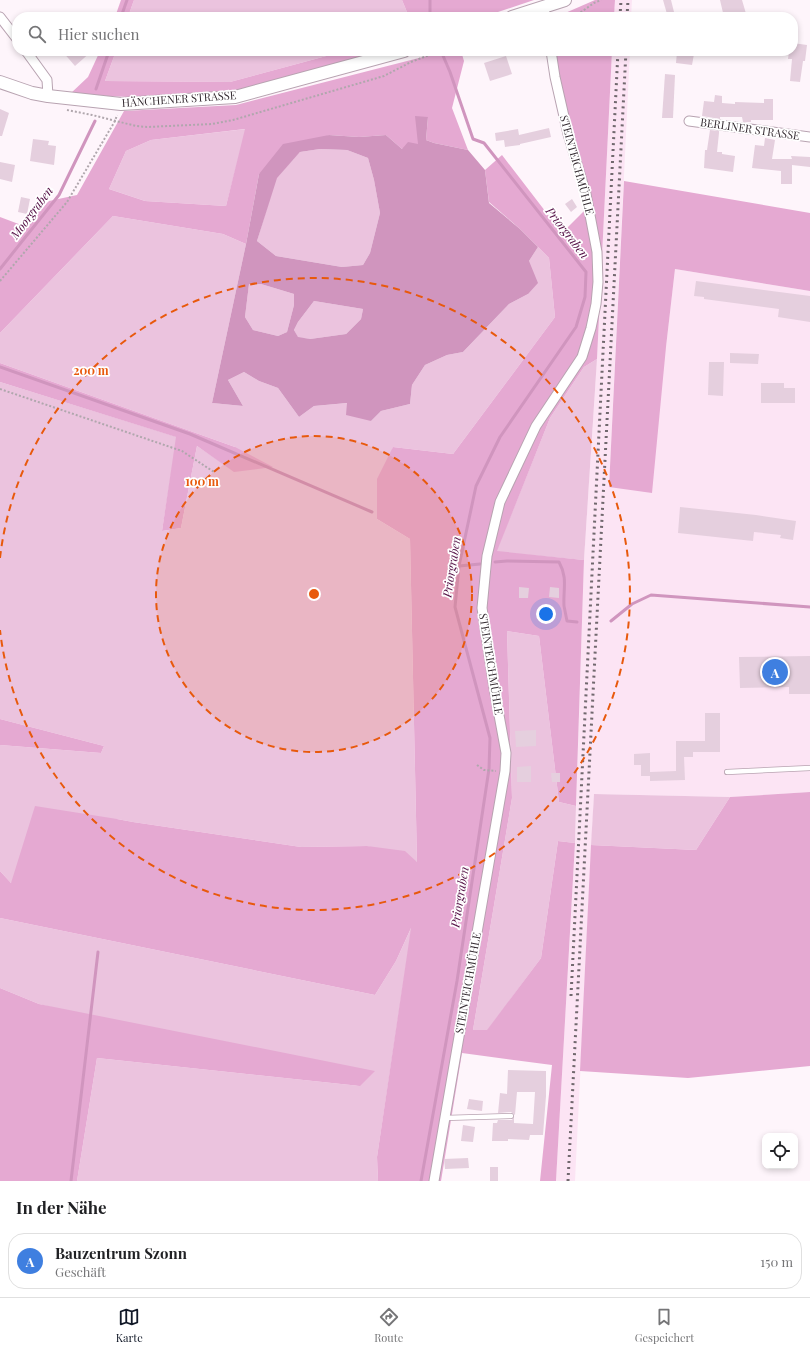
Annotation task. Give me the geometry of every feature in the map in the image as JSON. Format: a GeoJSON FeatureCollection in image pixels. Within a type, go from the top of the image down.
{"type":"FeatureCollection","features":[{"type":"Feature","properties":{"kind":"main road"},"geometry":{"type":"LineString","coordinates":[[544,12],[565,0]]}},
{"type":"Feature","properties":{"kind":"main road","name":"HÄNCHENER STRASSE"},"geometry":{"type":"LineString","coordinates":[[0,82],[32,93],[48,96],[121,104],[235,97],[386,56]]}},
{"type":"Feature","properties":{"kind":"street"},"geometry":{"type":"LineString","coordinates":[[0,17],[12,33]]}},
{"type":"Feature","properties":{"kind":"street"},"geometry":{"type":"LineString","coordinates":[[30,56],[47,80],[48,96]]}},
{"type":"Feature","properties":{"kind":"street","name":"STEINTEICHMÜHLE"},"geometry":{"type":"LineString","coordinates":[[434,1181],[505,771],[506,753],[494,688],[482,608],[487,556],[500,502],[536,426],[582,357],[591,328],[596,304],[598,282],[597,252],[586,194],[568,134],[552,56]]}},
{"type":"Feature","properties":{"kind":"street","name":"BERLINER STRASSE"},"geometry":{"type":"LineString","coordinates":[[689,121],[810,137]]}},
{"type":"Feature","properties":{"kind":"lane"},"geometry":{"type":"LineString","coordinates":[[727,772],[810,768]]}},
{"type":"Feature","properties":{"kind":"lane"},"geometry":{"type":"LineString","coordinates":[[445,1118],[511,1116]]}},
{"type":"Feature","properties":{"kind":"path"},"geometry":{"type":"LineString","coordinates":[[580,12],[594,1],[602,0]]}},
{"type":"Feature","properties":{"kind":"path"},"geometry":{"type":"LineString","coordinates":[[63,110],[136,126],[147,127],[212,124],[233,120],[384,76],[427,56]]}},
{"type":"Feature","properties":{"kind":"path"},"geometry":{"type":"LineString","coordinates":[[0,282],[67,202],[115,121]]}},
{"type":"Feature","properties":{"kind":"path"},"geometry":{"type":"LineString","coordinates":[[0,389],[182,451],[214,472]]}},
{"type":"Feature","properties":{"kind":"path"},"geometry":{"type":"LineString","coordinates":[[477,765],[484,770],[495,770]]}},
{"type":"Feature","properties":{"kind":"shaded area"},"geometry":{"type":"Polygon","coordinates":[[[121,0],[134,0],[130,12],[117,12],[121,0]]]}},
{"type":"Feature","properties":{"kind":"shaded area"},"geometry":{"type":"Polygon","coordinates":[[[134,0],[402,0],[407,12],[130,12],[134,0]]]}},
{"type":"Feature","properties":{"kind":"shaded area"},"geometry":{"type":"Polygon","coordinates":[[[402,0],[534,0],[498,12],[407,12],[402,0]]]}},
{"type":"Feature","properties":{"kind":"shaded area"},"geometry":{"type":"Polygon","coordinates":[[[595,0],[615,0],[614,12],[567,12],[595,0]]]}},
{"type":"Feature","properties":{"kind":"shaded area"},"geometry":{"type":"Polygon","coordinates":[[[615,0],[632,0],[631,12],[614,12],[615,0]]]}},
{"type":"Feature","properties":{"kind":"shaded area"},"geometry":{"type":"Polygon","coordinates":[[[98,56],[114,56],[105,81],[230,82],[326,56],[364,56],[234,91],[128,97],[70,94],[88,77],[98,56]]]}},
{"type":"Feature","properties":{"kind":"shaded area"},"geometry":{"type":"Polygon","coordinates":[[[114,56],[326,56],[230,82],[105,81],[114,56]]]}},
{"type":"Feature","properties":{"kind":"shaded area"},"geometry":{"type":"Polygon","coordinates":[[[427,56],[462,56],[464,61],[452,108],[468,150],[426,140],[428,117],[416,117],[419,144],[402,149],[386,135],[359,137],[329,135],[259,174],[246,244],[223,234],[113,216],[0,333],[0,217],[24,226],[49,201],[77,195],[124,111],[236,105],[427,56]],[[245,129],[151,140],[126,151],[109,189],[145,201],[226,206],[245,129]]]}},
{"type":"Feature","properties":{"kind":"shaded area"},"geometry":{"type":"Polygon","coordinates":[[[554,56],[612,56],[597,359],[584,367],[550,418],[497,551],[584,560],[576,806],[559,802],[539,636],[507,631],[512,798],[473,1030],[487,1030],[541,958],[558,841],[575,843],[556,1181],[540,1181],[552,1065],[462,1053],[441,1181],[378,1181],[377,1157],[411,928],[396,961],[375,995],[0,918],[0,871],[11,883],[35,806],[301,847],[367,846],[405,851],[417,862],[410,539],[377,519],[377,479],[393,447],[453,454],[555,317],[549,258],[520,229],[489,202],[485,170],[502,155],[562,233],[592,203],[570,134],[554,56]]]}},
{"type":"Feature","properties":{"kind":"shaded area"},"geometry":{"type":"Polygon","coordinates":[[[612,56],[630,56],[609,487],[666,347],[675,269],[810,291],[810,792],[730,797],[594,794],[575,1181],[556,1181],[575,843],[584,560],[597,359],[612,56]]]}},
{"type":"Feature","properties":{"kind":"shaded area"},"geometry":{"type":"Polygon","coordinates":[[[415,116],[428,117],[426,140],[468,150],[485,170],[489,203],[520,229],[538,247],[529,261],[538,283],[528,294],[509,304],[463,352],[447,355],[425,365],[412,385],[410,404],[381,411],[371,421],[346,415],[347,403],[314,406],[299,417],[278,388],[259,381],[244,372],[228,380],[243,406],[212,403],[246,244],[259,174],[283,144],[329,135],[359,137],[386,135],[402,149],[408,142],[418,144],[415,116]],[[320,149],[300,152],[277,178],[257,241],[276,256],[342,267],[363,265],[370,253],[380,213],[368,158],[347,150],[320,149]],[[249,284],[245,317],[253,330],[278,336],[287,332],[294,305],[294,294],[261,284],[249,284]],[[314,301],[298,322],[294,330],[298,337],[310,339],[346,334],[361,319],[363,309],[314,301]]]}},
{"type":"Feature","properties":{"kind":"shaded area"},"geometry":{"type":"Polygon","coordinates":[[[246,129],[226,206],[145,201],[109,189],[126,151],[151,140],[246,129]]]}},
{"type":"Feature","properties":{"kind":"shaded area"},"geometry":{"type":"Polygon","coordinates":[[[320,149],[347,150],[368,158],[380,213],[370,253],[363,265],[342,267],[276,256],[257,241],[276,178],[300,152],[320,149]]]}},
{"type":"Feature","properties":{"kind":"shaded area"},"geometry":{"type":"Polygon","coordinates":[[[624,181],[810,213],[810,291],[675,269],[652,493],[609,487],[624,181]]]}},
{"type":"Feature","properties":{"kind":"shaded area"},"geometry":{"type":"Polygon","coordinates":[[[113,216],[223,234],[246,244],[212,403],[243,406],[228,380],[244,372],[259,381],[278,388],[299,417],[314,406],[348,403],[371,421],[381,411],[410,404],[412,385],[425,365],[447,355],[463,352],[509,304],[528,294],[529,261],[538,247],[549,258],[555,317],[453,454],[393,447],[377,519],[410,539],[417,862],[367,846],[301,847],[117,819],[11,883],[0,871],[0,745],[101,753],[104,746],[0,719],[0,382],[177,437],[162,531],[181,528],[197,446],[234,471],[235,447],[0,363],[0,333],[113,216]]]}},
{"type":"Feature","properties":{"kind":"shaded area"},"geometry":{"type":"Polygon","coordinates":[[[249,284],[261,284],[294,294],[294,305],[287,332],[278,336],[253,330],[245,317],[249,284]]]}},
{"type":"Feature","properties":{"kind":"shaded area"},"geometry":{"type":"Polygon","coordinates":[[[314,301],[363,309],[361,319],[346,334],[310,339],[298,338],[294,330],[298,322],[314,301]]]}},
{"type":"Feature","properties":{"kind":"shaded area"},"geometry":{"type":"Polygon","coordinates":[[[597,359],[584,560],[496,552],[550,418],[584,367],[597,359]]]}},
{"type":"Feature","properties":{"kind":"shaded area"},"geometry":{"type":"Polygon","coordinates":[[[0,363],[235,447],[273,467],[234,472],[197,446],[181,528],[162,531],[176,437],[0,382],[0,363]]]}},
{"type":"Feature","properties":{"kind":"shaded area"},"geometry":{"type":"Polygon","coordinates":[[[507,631],[539,636],[559,802],[576,806],[575,843],[558,841],[541,958],[487,1031],[473,1030],[512,798],[507,631]]]}},
{"type":"Feature","properties":{"kind":"shaded area"},"geometry":{"type":"Polygon","coordinates":[[[0,719],[104,746],[101,753],[0,745],[0,719]]]}},
{"type":"Feature","properties":{"kind":"shaded area"},"geometry":{"type":"Polygon","coordinates":[[[810,792],[810,1066],[688,1078],[580,1071],[591,845],[696,850],[730,797],[810,792]]]}},
{"type":"Feature","properties":{"kind":"shaded area"},"geometry":{"type":"Polygon","coordinates":[[[594,794],[730,797],[696,850],[591,845],[594,794]]]}},
{"type":"Feature","properties":{"kind":"shaded area"},"geometry":{"type":"Polygon","coordinates":[[[0,918],[375,995],[396,961],[412,926],[377,1157],[378,1181],[77,1181],[97,1058],[360,1086],[39,1004],[0,988],[0,918]]]}},
{"type":"Feature","properties":{"kind":"shaded area"},"geometry":{"type":"Polygon","coordinates":[[[0,988],[39,1004],[375,1071],[360,1086],[97,1058],[77,1181],[0,1181],[0,988]]]}},
{"type":"Feature","properties":{"kind":"building"},"geometry":{"type":"Polygon","coordinates":[[[663,0],[671,0],[674,12],[666,12],[663,0]]]}},
{"type":"Feature","properties":{"kind":"building"},"geometry":{"type":"Polygon","coordinates":[[[720,0],[742,0],[746,12],[723,12],[720,0]]]}},
{"type":"Feature","properties":{"kind":"building"},"geometry":{"type":"Polygon","coordinates":[[[798,44],[807,45],[800,82],[790,81],[792,59],[788,59],[788,56],[798,56],[798,44]]]}},
{"type":"Feature","properties":{"kind":"building"},"geometry":{"type":"Polygon","coordinates":[[[66,56],[86,56],[75,66],[66,56]]]}},
{"type":"Feature","properties":{"kind":"building"},"geometry":{"type":"Polygon","coordinates":[[[506,56],[512,74],[490,81],[484,63],[506,56]]]}},
{"type":"Feature","properties":{"kind":"building"},"geometry":{"type":"Polygon","coordinates":[[[677,56],[694,56],[692,65],[676,63],[677,56]]]}},
{"type":"Feature","properties":{"kind":"building"},"geometry":{"type":"Polygon","coordinates":[[[665,74],[675,75],[673,118],[662,118],[665,74]]]}},
{"type":"Feature","properties":{"kind":"building"},"geometry":{"type":"Polygon","coordinates":[[[715,95],[722,96],[722,103],[735,104],[735,102],[764,103],[764,99],[773,99],[773,120],[751,120],[751,122],[743,122],[742,117],[720,117],[720,119],[702,116],[704,101],[714,102],[715,95]]]}},
{"type":"Feature","properties":{"kind":"building"},"geometry":{"type":"Polygon","coordinates":[[[0,109],[9,113],[2,136],[0,136],[0,109]]]}},
{"type":"Feature","properties":{"kind":"building"},"geometry":{"type":"Polygon","coordinates":[[[549,128],[551,137],[520,145],[505,147],[504,140],[496,141],[495,133],[518,129],[519,135],[549,128]]]}},
{"type":"Feature","properties":{"kind":"building"},"geometry":{"type":"Polygon","coordinates":[[[710,130],[719,131],[717,152],[735,156],[733,172],[704,168],[705,150],[707,150],[710,130]]]}},
{"type":"Feature","properties":{"kind":"building"},"geometry":{"type":"Polygon","coordinates":[[[765,138],[775,140],[772,159],[792,159],[791,156],[810,157],[810,167],[792,165],[792,184],[781,184],[781,171],[752,168],[755,145],[764,146],[765,138]]]}},
{"type":"Feature","properties":{"kind":"building"},"geometry":{"type":"Polygon","coordinates":[[[33,139],[49,141],[48,145],[56,146],[54,165],[30,161],[33,139]]]}},
{"type":"Feature","properties":{"kind":"building"},"geometry":{"type":"Polygon","coordinates":[[[0,162],[15,165],[12,182],[0,179],[0,162]]]}},
{"type":"Feature","properties":{"kind":"building"},"geometry":{"type":"Polygon","coordinates":[[[21,197],[30,199],[27,214],[18,212],[21,197]]]}},
{"type":"Feature","properties":{"kind":"building"},"geometry":{"type":"Polygon","coordinates":[[[572,199],[577,207],[571,212],[565,204],[572,199]]]}},
{"type":"Feature","properties":{"kind":"building"},"geometry":{"type":"Polygon","coordinates":[[[696,281],[810,296],[810,322],[778,317],[779,309],[704,299],[704,297],[694,296],[696,281]]]}},
{"type":"Feature","properties":{"kind":"building"},"geometry":{"type":"Polygon","coordinates":[[[730,353],[759,354],[758,364],[730,363],[730,353]]]}},
{"type":"Feature","properties":{"kind":"building"},"geometry":{"type":"Polygon","coordinates":[[[709,362],[724,362],[723,396],[708,395],[709,362]]]}},
{"type":"Feature","properties":{"kind":"building"},"geometry":{"type":"Polygon","coordinates":[[[761,383],[784,383],[784,388],[795,388],[795,403],[761,403],[761,383]]]}},
{"type":"Feature","properties":{"kind":"building"},"geometry":{"type":"Polygon","coordinates":[[[680,507],[796,521],[793,540],[780,538],[781,535],[754,532],[753,541],[678,533],[680,507]]]}},
{"type":"Feature","properties":{"kind":"building"},"geometry":{"type":"Polygon","coordinates":[[[519,587],[529,588],[528,598],[519,598],[519,587]]]}},
{"type":"Feature","properties":{"kind":"building"},"geometry":{"type":"Polygon","coordinates":[[[550,587],[559,588],[559,598],[549,597],[550,587]]]}},
{"type":"Feature","properties":{"kind":"building"},"geometry":{"type":"Polygon","coordinates":[[[810,656],[810,694],[789,694],[789,687],[740,688],[739,657],[810,656]]]}},
{"type":"Feature","properties":{"kind":"building"},"geometry":{"type":"Polygon","coordinates":[[[705,713],[720,713],[720,752],[693,752],[693,757],[684,757],[685,780],[650,781],[650,776],[641,776],[641,765],[634,765],[634,754],[650,753],[650,772],[676,771],[676,741],[705,741],[705,713]]]}},
{"type":"Feature","properties":{"kind":"building"},"geometry":{"type":"Polygon","coordinates":[[[536,730],[536,746],[516,747],[515,731],[536,730]]]}},
{"type":"Feature","properties":{"kind":"building"},"geometry":{"type":"Polygon","coordinates":[[[531,766],[531,782],[517,782],[517,767],[531,766]]]}},
{"type":"Feature","properties":{"kind":"building"},"geometry":{"type":"Polygon","coordinates":[[[551,773],[560,773],[560,782],[552,782],[551,773]]]}},
{"type":"Feature","properties":{"kind":"building"},"geometry":{"type":"Polygon","coordinates":[[[508,1070],[546,1071],[543,1135],[530,1135],[529,1140],[508,1139],[508,1141],[492,1141],[493,1123],[497,1123],[498,1120],[512,1120],[514,1117],[514,1123],[533,1124],[535,1092],[517,1092],[515,1115],[511,1112],[498,1113],[500,1093],[507,1094],[508,1070]]]}},
{"type":"Feature","properties":{"kind":"building"},"geometry":{"type":"Polygon","coordinates":[[[469,1099],[483,1101],[482,1111],[467,1109],[469,1099]]]}},
{"type":"Feature","properties":{"kind":"building"},"geometry":{"type":"Polygon","coordinates":[[[463,1125],[475,1127],[473,1142],[461,1141],[463,1125]]]}},
{"type":"Feature","properties":{"kind":"building"},"geometry":{"type":"Polygon","coordinates":[[[468,1158],[469,1168],[445,1169],[444,1159],[468,1158]]]}},
{"type":"Feature","properties":{"kind":"building"},"geometry":{"type":"Polygon","coordinates":[[[490,1167],[498,1167],[498,1181],[490,1181],[490,1167]]]}},
{"type":"Feature","properties":{"kind":"waterway","name":"Moorgraben"},"geometry":{"type":"LineString","coordinates":[[123,12],[127,0]]}},
{"type":"Feature","properties":{"kind":"waterway","name":"Priorgraben"},"geometry":{"type":"LineString","coordinates":[[430,0],[430,12]]}},
{"type":"Feature","properties":{"kind":"waterway","name":"Moorgraben"},"geometry":{"type":"LineString","coordinates":[[96,89],[107,56]]}},
{"type":"Feature","properties":{"kind":"waterway","name":"Priorgraben"},"geometry":{"type":"LineString","coordinates":[[421,1181],[457,981],[489,769],[490,738],[455,607],[459,566],[476,486],[500,437],[576,327],[585,297],[586,272],[484,143],[473,139],[443,56]]}},
{"type":"Feature","properties":{"kind":"waterway","name":"Moorgraben"},"geometry":{"type":"LineString","coordinates":[[0,269],[59,195],[95,121]]}},
{"type":"Feature","properties":{"kind":"waterway"},"geometry":{"type":"LineString","coordinates":[[0,367],[190,434],[372,512]]}},
{"type":"Feature","properties":{"kind":"waterway"},"geometry":{"type":"LineString","coordinates":[[495,562],[559,562],[564,578],[564,606],[567,621],[577,622]]}},
{"type":"Feature","properties":{"kind":"waterway"},"geometry":{"type":"LineString","coordinates":[[459,566],[480,564]]}},
{"type":"Feature","properties":{"kind":"waterway"},"geometry":{"type":"LineString","coordinates":[[611,621],[632,604],[651,595],[810,607]]}},
{"type":"Feature","properties":{"kind":"waterway"},"geometry":{"type":"LineString","coordinates":[[71,1181],[98,952]]}},
{"type":"Feature","properties":{"kind":"railway"},"geometry":{"type":"LineString","coordinates":[[620,12],[621,0]]}},
{"type":"Feature","properties":{"kind":"railway"},"geometry":{"type":"LineString","coordinates":[[627,12],[628,0]]}},
{"type":"Feature","properties":{"kind":"railway"},"geometry":{"type":"LineString","coordinates":[[571,996],[618,56]]}},
{"type":"Feature","properties":{"kind":"railway"},"geometry":{"type":"LineString","coordinates":[[568,1181],[626,56]]}},
{"type":"Feature","properties":{"kind":"place","name":"Bauzentrum Szonn"},"geometry":{"type":"Point","coordinates":[775,672]}}]}
